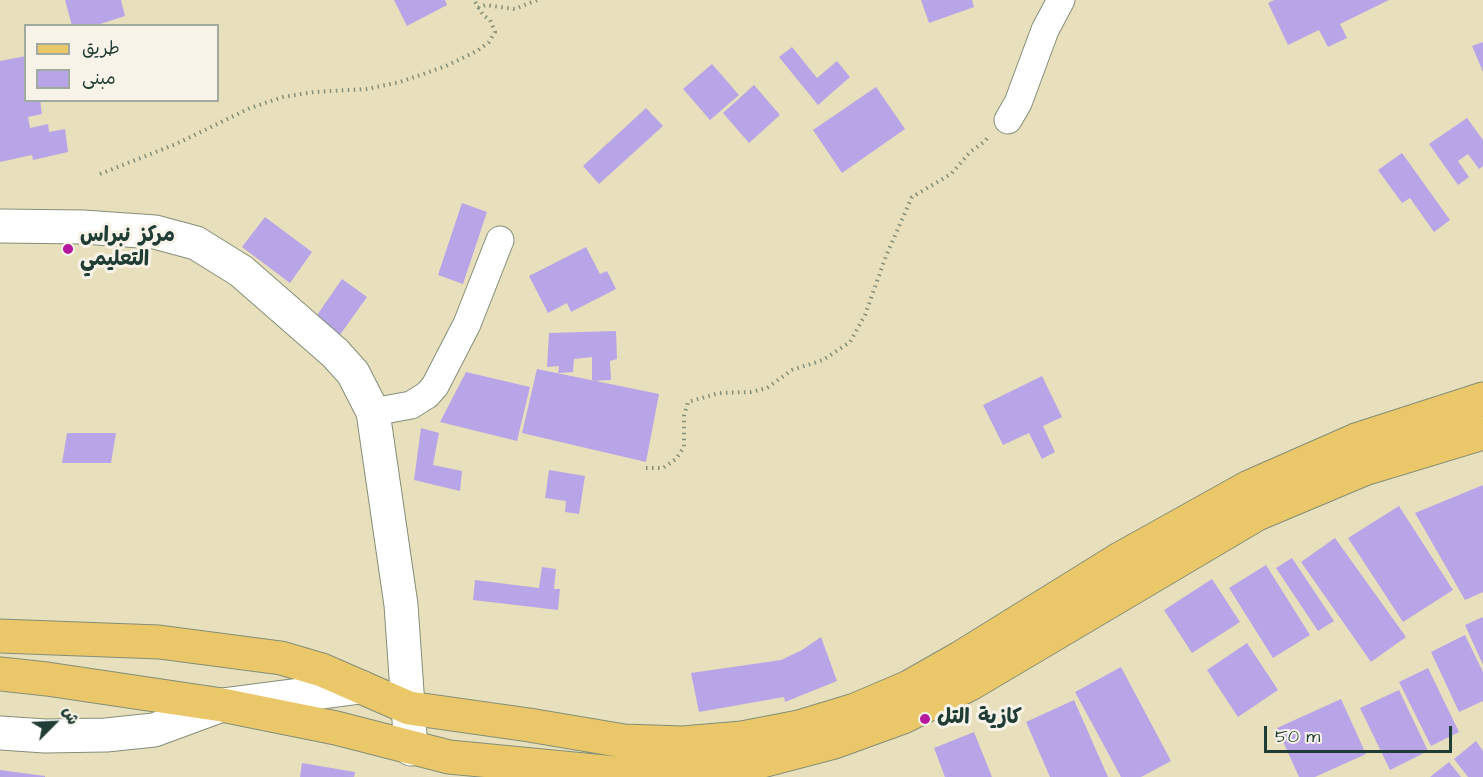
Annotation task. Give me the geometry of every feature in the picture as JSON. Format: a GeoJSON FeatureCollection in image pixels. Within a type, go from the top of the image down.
{"type":"FeatureCollection","features":[{"type":"Feature","properties":{"kind":"main road"},"geometry":{"type":"LineString","coordinates":[[0,636],[159,642],[281,658],[322,670],[409,708],[624,741],[695,742],[742,738],[799,727],[855,710],[909,687],[1118,560],[1249,487],[1356,440],[1483,399]]}},
{"type":"Feature","properties":{"kind":"main road"},"geometry":{"type":"LineString","coordinates":[[0,675],[47,679],[222,705],[336,728],[411,748],[449,767],[615,773],[689,771],[762,761],[834,742],[903,717],[970,684],[1257,514],[1364,469],[1483,433]]}},
{"type":"Feature","properties":{"kind":"street"},"geometry":{"type":"LineString","coordinates":[[1008,120],[1018,104],[1045,30],[1061,0]]}},
{"type":"Feature","properties":{"kind":"street"},"geometry":{"type":"LineString","coordinates":[[0,226],[155,232],[196,243],[241,271],[335,353],[353,373],[373,412],[401,605],[411,748]]}},
{"type":"Feature","properties":{"kind":"street"},"geometry":{"type":"LineString","coordinates":[[373,412],[411,405],[427,396],[435,386],[467,324],[500,240]]}},
{"type":"Feature","properties":{"kind":"street"},"geometry":{"type":"LineString","coordinates":[[0,733],[45,736],[106,735],[154,730],[222,705],[361,687]]}},
{"type":"Feature","properties":{"kind":"path"},"geometry":{"type":"LineString","coordinates":[[100,174],[176,144],[250,108],[283,97],[314,92],[367,89],[400,82],[446,66],[477,51],[489,42],[495,32],[490,20],[483,15],[474,0]]}},
{"type":"Feature","properties":{"kind":"path"},"geometry":{"type":"LineString","coordinates":[[478,8],[485,5],[515,9],[537,0]]}},
{"type":"Feature","properties":{"kind":"path"},"geometry":{"type":"LineString","coordinates":[[645,468],[663,468],[676,459],[684,447],[684,416],[688,402],[719,393],[751,392],[767,388],[792,370],[823,360],[850,342],[865,315],[886,256],[912,197],[951,174],[970,152],[1008,120]]}},
{"type":"Feature","properties":{"kind":"building"},"geometry":{"type":"Polygon","coordinates":[[[65,0],[121,0],[125,16],[100,24],[71,24],[65,0]]]}},
{"type":"Feature","properties":{"kind":"building"},"geometry":{"type":"Polygon","coordinates":[[[394,0],[445,0],[447,5],[407,26],[394,0]]]}},
{"type":"Feature","properties":{"kind":"building"},"geometry":{"type":"Polygon","coordinates":[[[921,0],[972,0],[974,7],[929,23],[921,0]]]}},
{"type":"Feature","properties":{"kind":"building"},"geometry":{"type":"Polygon","coordinates":[[[1274,0],[1389,0],[1340,24],[1347,38],[1328,47],[1319,30],[1288,45],[1268,3],[1274,0]]]}},
{"type":"Feature","properties":{"kind":"building"},"geometry":{"type":"Polygon","coordinates":[[[1483,42],[1483,72],[1472,46],[1483,42]]]}},
{"type":"Feature","properties":{"kind":"building"},"geometry":{"type":"Polygon","coordinates":[[[792,47],[817,78],[837,61],[850,77],[818,105],[779,57],[792,47]]]}},
{"type":"Feature","properties":{"kind":"building"},"geometry":{"type":"Polygon","coordinates":[[[24,56],[24,102],[40,102],[42,114],[28,117],[30,128],[48,124],[49,132],[65,129],[68,152],[33,160],[32,155],[0,162],[0,61],[24,56]]]}},
{"type":"Feature","properties":{"kind":"building"},"geometry":{"type":"Polygon","coordinates":[[[712,64],[739,95],[710,120],[683,89],[712,64]]]}},
{"type":"Feature","properties":{"kind":"building"},"geometry":{"type":"Polygon","coordinates":[[[754,85],[780,115],[749,143],[723,113],[754,85]]]}},
{"type":"Feature","properties":{"kind":"building"},"geometry":{"type":"Polygon","coordinates":[[[876,87],[905,129],[842,173],[813,130],[876,87]]]}},
{"type":"Feature","properties":{"kind":"building"},"geometry":{"type":"Polygon","coordinates":[[[646,108],[663,126],[599,184],[583,166],[646,108]]]}},
{"type":"Feature","properties":{"kind":"building"},"geometry":{"type":"Polygon","coordinates":[[[1467,118],[1483,140],[1483,166],[1479,169],[1468,154],[1458,161],[1469,177],[1458,185],[1429,144],[1467,118]]]}},
{"type":"Feature","properties":{"kind":"building"},"geometry":{"type":"Polygon","coordinates":[[[1402,153],[1450,220],[1434,232],[1410,198],[1402,203],[1378,170],[1402,153]]]}},
{"type":"Feature","properties":{"kind":"building"},"geometry":{"type":"Polygon","coordinates":[[[462,203],[487,212],[463,284],[438,275],[462,203]]]}},
{"type":"Feature","properties":{"kind":"building"},"geometry":{"type":"Polygon","coordinates":[[[265,217],[312,252],[290,283],[242,247],[265,217]]]}},
{"type":"Feature","properties":{"kind":"building"},"geometry":{"type":"Polygon","coordinates":[[[586,247],[600,274],[607,271],[616,289],[571,312],[567,303],[548,313],[529,276],[586,247]]]}},
{"type":"Feature","properties":{"kind":"building"},"geometry":{"type":"Polygon","coordinates":[[[342,279],[367,297],[337,339],[313,321],[342,279]]]}},
{"type":"Feature","properties":{"kind":"building"},"geometry":{"type":"Polygon","coordinates":[[[616,331],[617,359],[610,361],[611,380],[592,381],[592,357],[574,359],[573,372],[558,373],[559,366],[547,367],[549,333],[616,331]]]}},
{"type":"Feature","properties":{"kind":"building"},"geometry":{"type":"Polygon","coordinates":[[[537,369],[659,394],[646,462],[522,433],[537,369]]]}},
{"type":"Feature","properties":{"kind":"building"},"geometry":{"type":"Polygon","coordinates":[[[466,372],[530,387],[517,441],[440,422],[466,372]]]}},
{"type":"Feature","properties":{"kind":"building"},"geometry":{"type":"Polygon","coordinates":[[[1042,376],[1062,417],[1043,426],[1055,452],[1042,459],[1029,433],[1003,445],[983,405],[1042,376]]]}},
{"type":"Feature","properties":{"kind":"building"},"geometry":{"type":"Polygon","coordinates":[[[421,428],[439,433],[433,465],[462,471],[460,491],[414,480],[421,428]]]}},
{"type":"Feature","properties":{"kind":"building"},"geometry":{"type":"Polygon","coordinates":[[[67,433],[116,433],[111,463],[62,463],[67,433]]]}},
{"type":"Feature","properties":{"kind":"building"},"geometry":{"type":"Polygon","coordinates":[[[549,470],[585,476],[579,514],[565,512],[566,501],[545,498],[549,470]]]}},
{"type":"Feature","properties":{"kind":"building"},"geometry":{"type":"Polygon","coordinates":[[[1483,485],[1483,592],[1465,600],[1415,513],[1483,485]]]}},
{"type":"Feature","properties":{"kind":"building"},"geometry":{"type":"Polygon","coordinates":[[[1399,506],[1453,590],[1403,622],[1348,538],[1399,506]]]}},
{"type":"Feature","properties":{"kind":"building"},"geometry":{"type":"Polygon","coordinates":[[[1335,538],[1406,637],[1371,662],[1301,562],[1335,538]]]}},
{"type":"Feature","properties":{"kind":"building"},"geometry":{"type":"Polygon","coordinates":[[[1292,558],[1334,621],[1318,631],[1276,568],[1292,558]]]}},
{"type":"Feature","properties":{"kind":"building"},"geometry":{"type":"Polygon","coordinates":[[[1266,565],[1310,635],[1273,658],[1229,588],[1266,565]]]}},
{"type":"Feature","properties":{"kind":"building"},"geometry":{"type":"Polygon","coordinates":[[[542,567],[556,569],[554,589],[560,589],[558,610],[473,600],[475,580],[539,588],[542,567]]]}},
{"type":"Feature","properties":{"kind":"building"},"geometry":{"type":"Polygon","coordinates":[[[1212,579],[1240,622],[1192,653],[1164,610],[1212,579]]]}},
{"type":"Feature","properties":{"kind":"building"},"geometry":{"type":"Polygon","coordinates":[[[1483,617],[1483,665],[1465,625],[1483,617]]]}},
{"type":"Feature","properties":{"kind":"building"},"geometry":{"type":"Polygon","coordinates":[[[1465,635],[1483,672],[1483,701],[1459,712],[1431,652],[1465,635]]]}},
{"type":"Feature","properties":{"kind":"building"},"geometry":{"type":"Polygon","coordinates":[[[821,637],[837,681],[785,702],[784,697],[699,712],[691,673],[781,660],[821,637]]]}},
{"type":"Feature","properties":{"kind":"building"},"geometry":{"type":"Polygon","coordinates":[[[1247,643],[1278,690],[1238,717],[1207,670],[1247,643]]]}},
{"type":"Feature","properties":{"kind":"building"},"geometry":{"type":"Polygon","coordinates":[[[1121,667],[1171,761],[1141,777],[1121,777],[1075,692],[1121,667]]]}},
{"type":"Feature","properties":{"kind":"building"},"geometry":{"type":"Polygon","coordinates":[[[1428,668],[1459,732],[1431,746],[1399,682],[1428,668]]]}},
{"type":"Feature","properties":{"kind":"building"},"geometry":{"type":"Polygon","coordinates":[[[1399,690],[1428,751],[1390,770],[1360,708],[1399,690]]]}},
{"type":"Feature","properties":{"kind":"building"},"geometry":{"type":"Polygon","coordinates":[[[1341,699],[1366,754],[1315,777],[1299,777],[1277,728],[1341,699]]]}},
{"type":"Feature","properties":{"kind":"building"},"geometry":{"type":"Polygon","coordinates":[[[1074,700],[1108,777],[1050,777],[1026,722],[1074,700]]]}},
{"type":"Feature","properties":{"kind":"building"},"geometry":{"type":"Polygon","coordinates":[[[974,732],[992,777],[945,777],[934,748],[974,732]]]}},
{"type":"Feature","properties":{"kind":"building"},"geometry":{"type":"Polygon","coordinates":[[[1476,741],[1483,751],[1483,777],[1468,777],[1454,759],[1476,741]]]}},
{"type":"Feature","properties":{"kind":"building"},"geometry":{"type":"Polygon","coordinates":[[[1449,762],[1461,777],[1430,777],[1449,762]]]}},
{"type":"Feature","properties":{"kind":"building"},"geometry":{"type":"Polygon","coordinates":[[[302,763],[355,772],[354,777],[300,777],[302,763]]]}},
{"type":"Feature","properties":{"kind":"building"},"geometry":{"type":"Polygon","coordinates":[[[0,770],[45,776],[45,777],[0,777],[0,770]]]}},
{"type":"Feature","properties":{"kind":"place","name":"مركز نبراس التعليمي"},"geometry":{"type":"Point","coordinates":[68,249]}},
{"type":"Feature","properties":{"kind":"place","name":"كازية التل"},"geometry":{"type":"Point","coordinates":[925,719]}}]}
